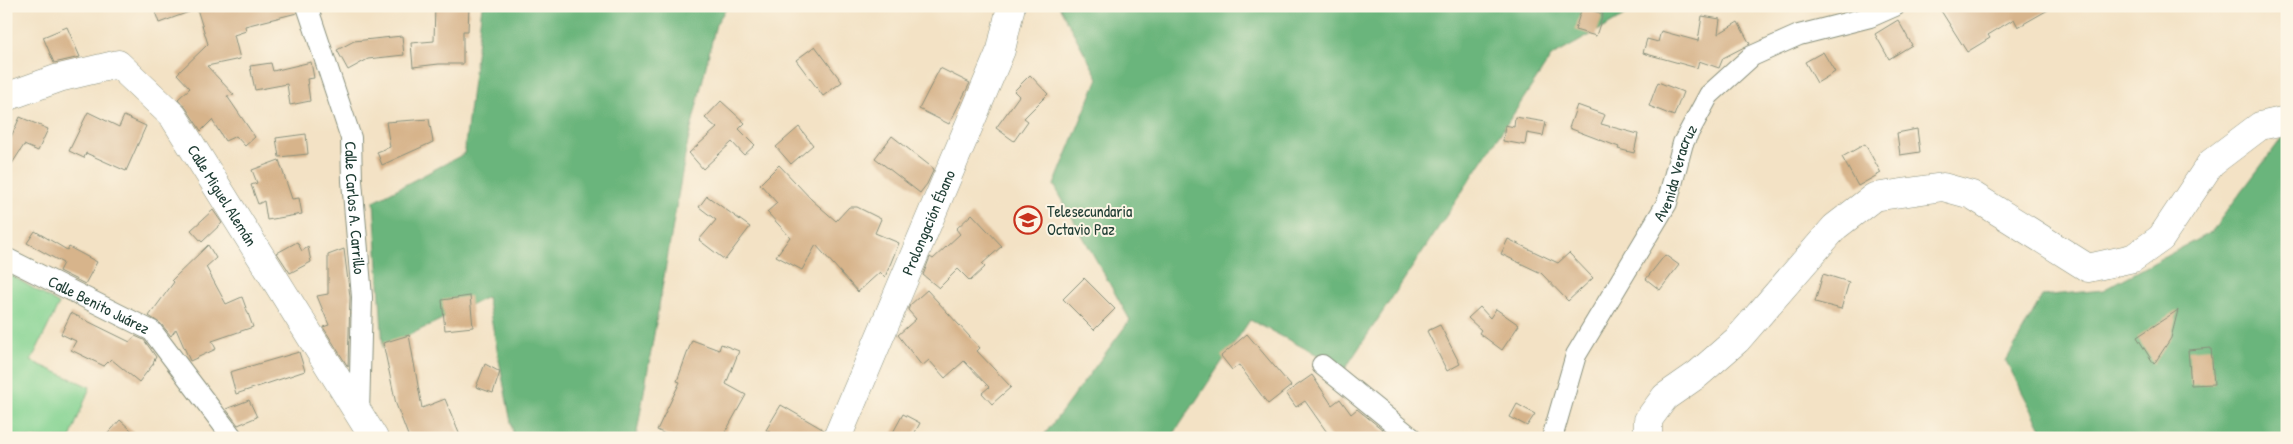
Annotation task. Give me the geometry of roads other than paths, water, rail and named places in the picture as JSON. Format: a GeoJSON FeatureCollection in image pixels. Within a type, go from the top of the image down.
{"type":"FeatureCollection","features":[{"type":"Feature","properties":{"kind":"street","name":"Calle Carlos A. Carrillo"},"geometry":{"type":"LineString","coordinates":[[307,6],[351,138],[352,181],[362,297],[366,427]]}},
{"type":"Feature","properties":{"kind":"street","name":"Prolongación Ébano"},"geometry":{"type":"LineString","coordinates":[[837,438],[1001,50],[1011,6]]}},
{"type":"Feature","properties":{"kind":"street","name":"Avenida Veracruz"},"geometry":{"type":"LineString","coordinates":[[1552,438],[1576,355],[1667,203],[1683,143],[1709,95],[1752,56],[1799,35],[1862,12],[1894,6]]}},
{"type":"Feature","properties":{"kind":"street","name":"Calle Miguel Alemán"},"geometry":{"type":"LineString","coordinates":[[6,97],[59,78],[118,64],[173,116],[366,427]]}},
{"type":"Feature","properties":{"kind":"street"},"geometry":{"type":"LineString","coordinates":[[1648,438],[1648,420],[1665,397],[1698,374],[1738,340],[1835,227],[1874,197],[1943,187],[1972,195],[2088,268],[2133,258],[2161,238],[2212,163],[2260,126],[2287,120]]}},
{"type":"Feature","properties":{"kind":"street","name":"Calle Benito Juárez"},"geometry":{"type":"LineString","coordinates":[[6,258],[152,330],[233,438]]}},
{"type":"Feature","properties":{"kind":"street"},"geometry":{"type":"LineString","coordinates":[[1322,365],[1412,438]]}},
{"type":"Feature","properties":{"kind":"place","name":"Telesecundaria Octavio Paz"},"geometry":{"type":"Point","coordinates":[1028,220]}}]}
